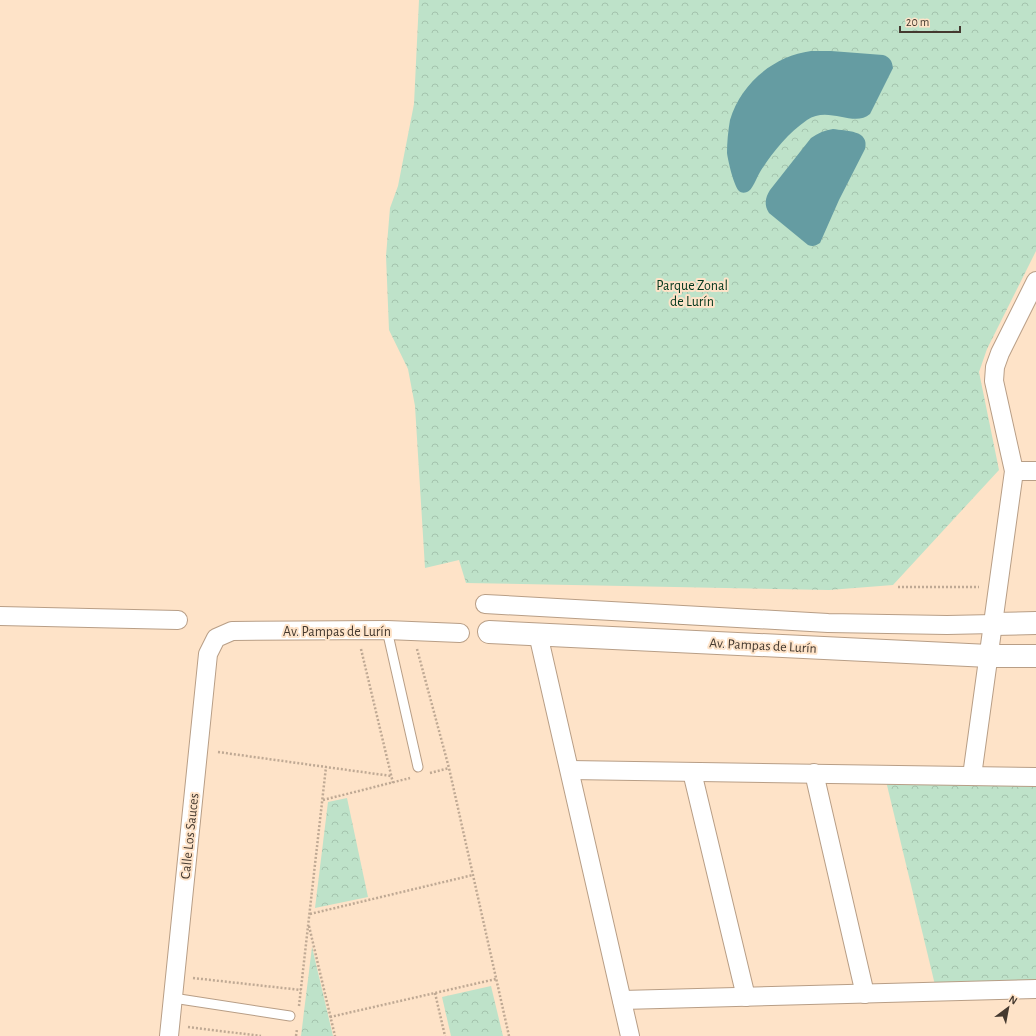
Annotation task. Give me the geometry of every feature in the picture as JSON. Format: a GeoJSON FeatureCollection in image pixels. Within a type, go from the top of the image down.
{"type":"FeatureCollection","features":[{"type":"Feature","properties":{"kind":"street"},"geometry":{"type":"LineString","coordinates":[[972,776],[1014,471],[994,381],[995,367],[1000,353],[1036,281]]}},
{"type":"Feature","properties":{"kind":"street"},"geometry":{"type":"LineString","coordinates":[[1014,471],[1036,471]]}},
{"type":"Feature","properties":{"kind":"street"},"geometry":{"type":"LineString","coordinates":[[485,604],[828,623],[947,625],[1036,623]]}},
{"type":"Feature","properties":{"kind":"street"},"geometry":{"type":"LineString","coordinates":[[0,616],[178,620]]}},
{"type":"Feature","properties":{"kind":"street","name":"Av. Pampas de Lurín"},"geometry":{"type":"LineString","coordinates":[[216,638],[232,631],[386,630],[460,633]]}},
{"type":"Feature","properties":{"kind":"street","name":"Av. Pampas de Lurín"},"geometry":{"type":"LineString","coordinates":[[489,632],[989,656],[1036,656]]}},
{"type":"Feature","properties":{"kind":"street"},"geometry":{"type":"LineString","coordinates":[[538,634],[630,1036]]}},
{"type":"Feature","properties":{"kind":"street","name":"Calle Los Sauces"},"geometry":{"type":"LineString","coordinates":[[169,1036],[208,654],[216,638]]}},
{"type":"Feature","properties":{"kind":"street"},"geometry":{"type":"LineString","coordinates":[[570,770],[1036,777]]}},
{"type":"Feature","properties":{"kind":"street"},"geometry":{"type":"LineString","coordinates":[[692,772],[746,997]]}},
{"type":"Feature","properties":{"kind":"street"},"geometry":{"type":"LineString","coordinates":[[814,774],[866,994]]}},
{"type":"Feature","properties":{"kind":"street"},"geometry":{"type":"LineString","coordinates":[[622,1000],[1036,990]]}},
{"type":"Feature","properties":{"kind":"lane"},"geometry":{"type":"LineString","coordinates":[[386,630],[418,767]]}},
{"type":"Feature","properties":{"kind":"lane"},"geometry":{"type":"LineString","coordinates":[[173,998],[294,1014]]}},
{"type":"Feature","properties":{"kind":"path"},"geometry":{"type":"LineString","coordinates":[[898,587],[986,587]]}},
{"type":"Feature","properties":{"kind":"path"},"geometry":{"type":"LineString","coordinates":[[361,648],[393,783]]}},
{"type":"Feature","properties":{"kind":"path"},"geometry":{"type":"LineString","coordinates":[[417,648],[449,768],[509,1036]]}},
{"type":"Feature","properties":{"kind":"path"},"geometry":{"type":"LineString","coordinates":[[218,752],[391,776]]}},
{"type":"Feature","properties":{"kind":"path"},"geometry":{"type":"LineString","coordinates":[[294,1014],[301,990],[326,767]]}},
{"type":"Feature","properties":{"kind":"path"},"geometry":{"type":"LineString","coordinates":[[428,774],[449,768]]}},
{"type":"Feature","properties":{"kind":"path"},"geometry":{"type":"LineString","coordinates":[[323,800],[414,777]]}},
{"type":"Feature","properties":{"kind":"path"},"geometry":{"type":"LineString","coordinates":[[310,914],[473,875]]}},
{"type":"Feature","properties":{"kind":"path"},"geometry":{"type":"LineString","coordinates":[[309,923],[335,1036]]}},
{"type":"Feature","properties":{"kind":"path"},"geometry":{"type":"LineString","coordinates":[[193,978],[301,990]]}},
{"type":"Feature","properties":{"kind":"path"},"geometry":{"type":"LineString","coordinates":[[330,1017],[496,979]]}},
{"type":"Feature","properties":{"kind":"path"},"geometry":{"type":"LineString","coordinates":[[435,993],[445,1036]]}},
{"type":"Feature","properties":{"kind":"path"},"geometry":{"type":"LineString","coordinates":[[187,1026],[261,1036]]}},
{"type":"Feature","properties":{"kind":"path"},"geometry":{"type":"LineString","coordinates":[[296,1036],[297,1028]]}},
{"type":"Feature","properties":{"kind":"green space","name":"Parque Zonal de Lurín"},"geometry":{"type":"Polygon","coordinates":[[[419,0],[1036,0],[1036,251],[987,349],[979,372],[999,470],[893,585],[829,590],[466,583],[459,560],[425,568],[415,406],[408,369],[389,330],[386,256],[390,208],[398,186],[414,104],[419,0]]]}},
{"type":"Feature","properties":{"kind":"green space"},"geometry":{"type":"Polygon","coordinates":[[[886,781],[1036,783],[1036,984],[935,985],[886,781]]]}},
{"type":"Feature","properties":{"kind":"green space"},"geometry":{"type":"Polygon","coordinates":[[[347,798],[368,897],[315,908],[328,802],[347,798]]]}},
{"type":"Feature","properties":{"kind":"green space"},"geometry":{"type":"Polygon","coordinates":[[[312,947],[333,1036],[301,1036],[312,947]]]}},
{"type":"Feature","properties":{"kind":"green space"},"geometry":{"type":"Polygon","coordinates":[[[491,986],[503,1036],[451,1036],[442,997],[491,986]]]}},
{"type":"Feature","properties":{"kind":"water"},"geometry":{"type":"Polygon","coordinates":[[[811,51],[883,55],[890,60],[893,68],[870,114],[864,118],[856,119],[823,115],[815,116],[807,120],[793,131],[775,151],[760,172],[751,189],[744,193],[739,191],[733,179],[727,153],[730,120],[735,107],[742,94],[751,83],[772,65],[797,54],[811,51]]]}},
{"type":"Feature","properties":{"kind":"water"},"geometry":{"type":"Polygon","coordinates":[[[833,129],[850,131],[860,135],[864,138],[866,143],[865,149],[839,200],[820,243],[811,246],[769,213],[766,207],[766,199],[770,190],[811,138],[822,132],[833,129]]]}}]}
